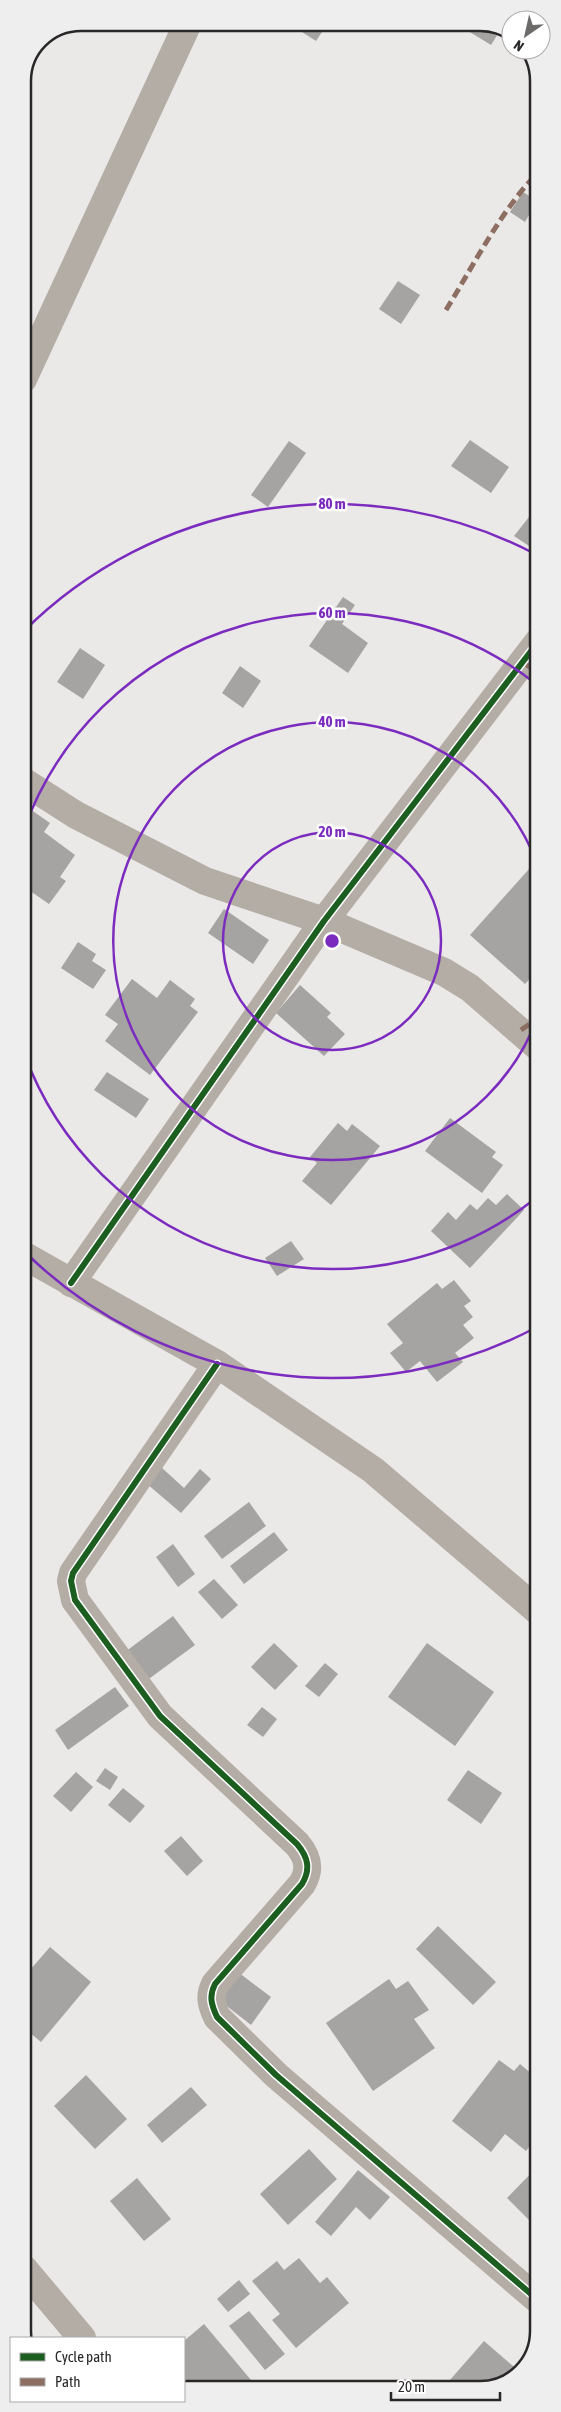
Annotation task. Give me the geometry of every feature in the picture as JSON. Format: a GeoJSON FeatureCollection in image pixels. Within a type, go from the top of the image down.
{"type":"FeatureCollection","features":[{"type":"Feature","properties":{"kind":"street"},"geometry":{"type":"LineString","coordinates":[[31,362],[184,31]]}},
{"type":"Feature","properties":{"kind":"street"},"geometry":{"type":"LineString","coordinates":[[71,1283],[324,921],[530,652]]}},
{"type":"Feature","properties":{"kind":"street"},"geometry":{"type":"LineString","coordinates":[[31,786],[76,816],[205,880],[324,921],[444,972],[470,988],[530,1040]]}},
{"type":"Feature","properties":{"kind":"street"},"geometry":{"type":"LineString","coordinates":[[31,1260],[217,1364],[372,1470],[530,1603]]}},
{"type":"Feature","properties":{"kind":"street"},"geometry":{"type":"LineString","coordinates":[[217,1364],[73,1574],[71,1581],[75,1600],[160,1716],[297,1844],[307,1860],[307,1875],[302,1884],[215,1984],[211,1994],[212,2005],[217,2017],[276,2075],[530,2293]]}},
{"type":"Feature","properties":{"kind":"street"},"geometry":{"type":"LineString","coordinates":[[31,2277],[81,2337]]}},
{"type":"Feature","properties":{"kind":"building"},"geometry":{"type":"Polygon","coordinates":[[[300,31],[323,31],[316,41],[300,31]]]}},
{"type":"Feature","properties":{"kind":"building"},"geometry":{"type":"Polygon","coordinates":[[[468,31],[483,31],[498,35],[491,45],[468,31]]]}},
{"type":"Feature","properties":{"kind":"building"},"geometry":{"type":"Polygon","coordinates":[[[523,192],[530,196],[530,213],[525,222],[510,212],[523,192]]]}},
{"type":"Feature","properties":{"kind":"building"},"geometry":{"type":"Polygon","coordinates":[[[398,281],[420,295],[401,324],[379,309],[398,281]]]}},
{"type":"Feature","properties":{"kind":"building"},"geometry":{"type":"Polygon","coordinates":[[[470,440],[509,467],[491,493],[451,466],[470,440]]]}},
{"type":"Feature","properties":{"kind":"building"},"geometry":{"type":"Polygon","coordinates":[[[289,441],[306,453],[268,507],[251,495],[289,441]]]}},
{"type":"Feature","properties":{"kind":"building"},"geometry":{"type":"Polygon","coordinates":[[[529,517],[530,518],[530,547],[514,536],[529,517]]]}},
{"type":"Feature","properties":{"kind":"building"},"geometry":{"type":"Polygon","coordinates":[[[343,597],[355,605],[342,624],[368,643],[348,673],[309,646],[343,597]]]}},
{"type":"Feature","properties":{"kind":"building"},"geometry":{"type":"Polygon","coordinates":[[[80,648],[105,665],[83,699],[57,682],[80,648]]]}},
{"type":"Feature","properties":{"kind":"building"},"geometry":{"type":"Polygon","coordinates":[[[240,666],[261,681],[243,708],[222,693],[240,666]]]}},
{"type":"Feature","properties":{"kind":"building"},"geometry":{"type":"Polygon","coordinates":[[[31,810],[50,823],[44,832],[75,855],[60,877],[66,881],[49,904],[31,892],[31,810]]]}},
{"type":"Feature","properties":{"kind":"building"},"geometry":{"type":"Polygon","coordinates":[[[530,868],[530,979],[525,984],[470,935],[530,868]]]}},
{"type":"Feature","properties":{"kind":"building"},"geometry":{"type":"Polygon","coordinates":[[[224,909],[269,940],[253,964],[208,933],[224,909]]]}},
{"type":"Feature","properties":{"kind":"building"},"geometry":{"type":"Polygon","coordinates":[[[78,942],[96,954],[92,961],[106,970],[93,989],[61,968],[78,942]]]}},
{"type":"Feature","properties":{"kind":"building"},"geometry":{"type":"Polygon","coordinates":[[[132,979],[157,998],[170,980],[195,999],[190,1006],[198,1012],[150,1075],[105,1041],[118,1024],[105,1015],[132,979]]]}},
{"type":"Feature","properties":{"kind":"building"},"geometry":{"type":"Polygon","coordinates":[[[300,985],[331,1013],[327,1017],[345,1034],[324,1056],[276,1013],[300,985]]]}},
{"type":"Feature","properties":{"kind":"building"},"geometry":{"type":"Polygon","coordinates":[[[107,1072],[149,1099],[136,1118],[94,1090],[107,1072]]]}},
{"type":"Feature","properties":{"kind":"building"},"geometry":{"type":"Polygon","coordinates":[[[450,1118],[496,1152],[492,1157],[503,1165],[482,1193],[425,1151],[450,1118]]]}},
{"type":"Feature","properties":{"kind":"building"},"geometry":{"type":"Polygon","coordinates":[[[338,1123],[347,1131],[352,1124],[380,1146],[331,1205],[302,1181],[317,1163],[310,1157],[338,1123]]]}},
{"type":"Feature","properties":{"kind":"building"},"geometry":{"type":"Polygon","coordinates":[[[507,1194],[524,1210],[470,1268],[431,1231],[448,1212],[456,1220],[470,1204],[477,1210],[488,1198],[496,1205],[507,1194]]]}},
{"type":"Feature","properties":{"kind":"building"},"geometry":{"type":"Polygon","coordinates":[[[291,1241],[304,1259],[277,1276],[265,1258],[291,1241]]]}},
{"type":"Feature","properties":{"kind":"building"},"geometry":{"type":"Polygon","coordinates":[[[454,1280],[471,1301],[464,1306],[473,1317],[463,1325],[474,1338],[455,1353],[463,1362],[437,1382],[420,1361],[406,1372],[390,1353],[403,1343],[387,1324],[437,1283],[442,1289],[454,1280]]]}},
{"type":"Feature","properties":{"kind":"building"},"geometry":{"type":"Polygon","coordinates":[[[161,1467],[184,1488],[200,1469],[211,1479],[181,1513],[146,1483],[161,1467]]]}},
{"type":"Feature","properties":{"kind":"building"},"geometry":{"type":"Polygon","coordinates":[[[249,1502],[266,1526],[222,1559],[204,1536],[249,1502]]]}},
{"type":"Feature","properties":{"kind":"building"},"geometry":{"type":"Polygon","coordinates":[[[274,1532],[288,1550],[244,1584],[230,1566],[274,1532]]]}},
{"type":"Feature","properties":{"kind":"building"},"geometry":{"type":"Polygon","coordinates":[[[173,1544],[195,1574],[178,1587],[156,1557],[173,1544]]]}},
{"type":"Feature","properties":{"kind":"building"},"geometry":{"type":"Polygon","coordinates":[[[214,1579],[238,1605],[222,1619],[198,1592],[214,1579]]]}},
{"type":"Feature","properties":{"kind":"building"},"geometry":{"type":"Polygon","coordinates":[[[173,1616],[195,1645],[146,1681],[125,1652],[173,1616]]]}},
{"type":"Feature","properties":{"kind":"building"},"geometry":{"type":"Polygon","coordinates":[[[274,1643],[298,1666],[275,1690],[251,1667],[274,1643]]]}},
{"type":"Feature","properties":{"kind":"building"},"geometry":{"type":"Polygon","coordinates":[[[427,1643],[494,1692],[455,1746],[388,1697],[427,1643]]]}},
{"type":"Feature","properties":{"kind":"building"},"geometry":{"type":"Polygon","coordinates":[[[325,1663],[338,1674],[319,1697],[305,1686],[325,1663]]]}},
{"type":"Feature","properties":{"kind":"building"},"geometry":{"type":"Polygon","coordinates":[[[115,1687],[129,1706],[68,1750],[55,1730],[115,1687]]]}},
{"type":"Feature","properties":{"kind":"building"},"geometry":{"type":"Polygon","coordinates":[[[262,1707],[277,1719],[263,1737],[247,1725],[262,1707]]]}},
{"type":"Feature","properties":{"kind":"building"},"geometry":{"type":"Polygon","coordinates":[[[105,1768],[118,1777],[110,1790],[96,1781],[105,1768]]]}},
{"type":"Feature","properties":{"kind":"building"},"geometry":{"type":"Polygon","coordinates":[[[468,1770],[502,1793],[481,1824],[447,1800],[468,1770]]]}},
{"type":"Feature","properties":{"kind":"building"},"geometry":{"type":"Polygon","coordinates":[[[76,1772],[93,1787],[71,1812],[53,1796],[76,1772]]]}},
{"type":"Feature","properties":{"kind":"building"},"geometry":{"type":"Polygon","coordinates":[[[123,1788],[145,1806],[130,1823],[108,1805],[123,1788]]]}},
{"type":"Feature","properties":{"kind":"building"},"geometry":{"type":"Polygon","coordinates":[[[181,1836],[203,1861],[187,1876],[164,1851],[181,1836]]]}},
{"type":"Feature","properties":{"kind":"building"},"geometry":{"type":"Polygon","coordinates":[[[438,1926],[496,1982],[473,2005],[416,1949],[438,1926]]]}},
{"type":"Feature","properties":{"kind":"building"},"geometry":{"type":"Polygon","coordinates":[[[50,1947],[91,1982],[41,2042],[31,2034],[31,1969],[50,1947]]]}},
{"type":"Feature","properties":{"kind":"building"},"geometry":{"type":"Polygon","coordinates":[[[234,1969],[271,1997],[251,2025],[214,1996],[234,1969]]]}},
{"type":"Feature","properties":{"kind":"building"},"geometry":{"type":"Polygon","coordinates":[[[389,1979],[396,1989],[408,1981],[429,2010],[414,2019],[435,2048],[373,2091],[326,2023],[389,1979]]]}},
{"type":"Feature","properties":{"kind":"building"},"geometry":{"type":"Polygon","coordinates":[[[499,2060],[514,2071],[520,2064],[530,2072],[530,2146],[526,2151],[505,2134],[491,2152],[452,2121],[499,2060]]]}},
{"type":"Feature","properties":{"kind":"building"},"geometry":{"type":"Polygon","coordinates":[[[86,2075],[127,2119],[95,2149],[54,2106],[86,2075]]]}},
{"type":"Feature","properties":{"kind":"building"},"geometry":{"type":"Polygon","coordinates":[[[191,2087],[207,2105],[162,2143],[147,2125],[191,2087]]]}},
{"type":"Feature","properties":{"kind":"building"},"geometry":{"type":"Polygon","coordinates":[[[309,2149],[337,2179],[288,2225],[260,2194],[309,2149]]]}},
{"type":"Feature","properties":{"kind":"building"},"geometry":{"type":"Polygon","coordinates":[[[358,2170],[390,2197],[370,2220],[356,2207],[331,2236],[315,2222],[358,2170]]]}},
{"type":"Feature","properties":{"kind":"building"},"geometry":{"type":"Polygon","coordinates":[[[530,2174],[530,2221],[507,2198],[530,2174]]]}},
{"type":"Feature","properties":{"kind":"building"},"geometry":{"type":"Polygon","coordinates":[[[137,2178],[171,2219],[144,2241],[110,2201],[137,2178]]]}},
{"type":"Feature","properties":{"kind":"building"},"geometry":{"type":"Polygon","coordinates":[[[299,2258],[320,2283],[327,2277],[349,2303],[296,2348],[272,2320],[280,2314],[252,2281],[277,2261],[284,2270],[299,2258]]]}},
{"type":"Feature","properties":{"kind":"building"},"geometry":{"type":"Polygon","coordinates":[[[239,2280],[250,2294],[228,2312],[217,2299],[239,2280]]]}},
{"type":"Feature","properties":{"kind":"building"},"geometry":{"type":"Polygon","coordinates":[[[249,2311],[285,2354],[265,2370],[229,2326],[249,2311]]]}},
{"type":"Feature","properties":{"kind":"building"},"geometry":{"type":"Polygon","coordinates":[[[204,2324],[251,2380],[185,2381],[185,2340],[204,2324]]]}},
{"type":"Feature","properties":{"kind":"building"},"geometry":{"type":"Polygon","coordinates":[[[484,2341],[514,2367],[505,2374],[490,2380],[449,2381],[484,2341]]]}},
{"type":"Feature","properties":{"kind":"marked path"},"geometry":{"type":"LineString","coordinates":[[446,310],[500,220],[530,182]]}},
{"type":"Feature","properties":{"kind":"marked path"},"geometry":{"type":"LineString","coordinates":[[524,663],[530,667]]}},
{"type":"Feature","properties":{"kind":"marked path"},"geometry":{"type":"LineString","coordinates":[[521,1030],[530,1024]]}},
{"type":"Feature","properties":{"kind":"cycle path"},"geometry":{"type":"LineString","coordinates":[[71,1283],[324,921],[530,652]]}},
{"type":"Feature","properties":{"kind":"cycle path"},"geometry":{"type":"LineString","coordinates":[[217,1364],[73,1573],[71,1581],[75,1600],[160,1716],[297,1844],[306,1858],[307,1873],[302,1884],[215,1984],[211,1996],[217,2017],[276,2075],[530,2293]]}}]}
